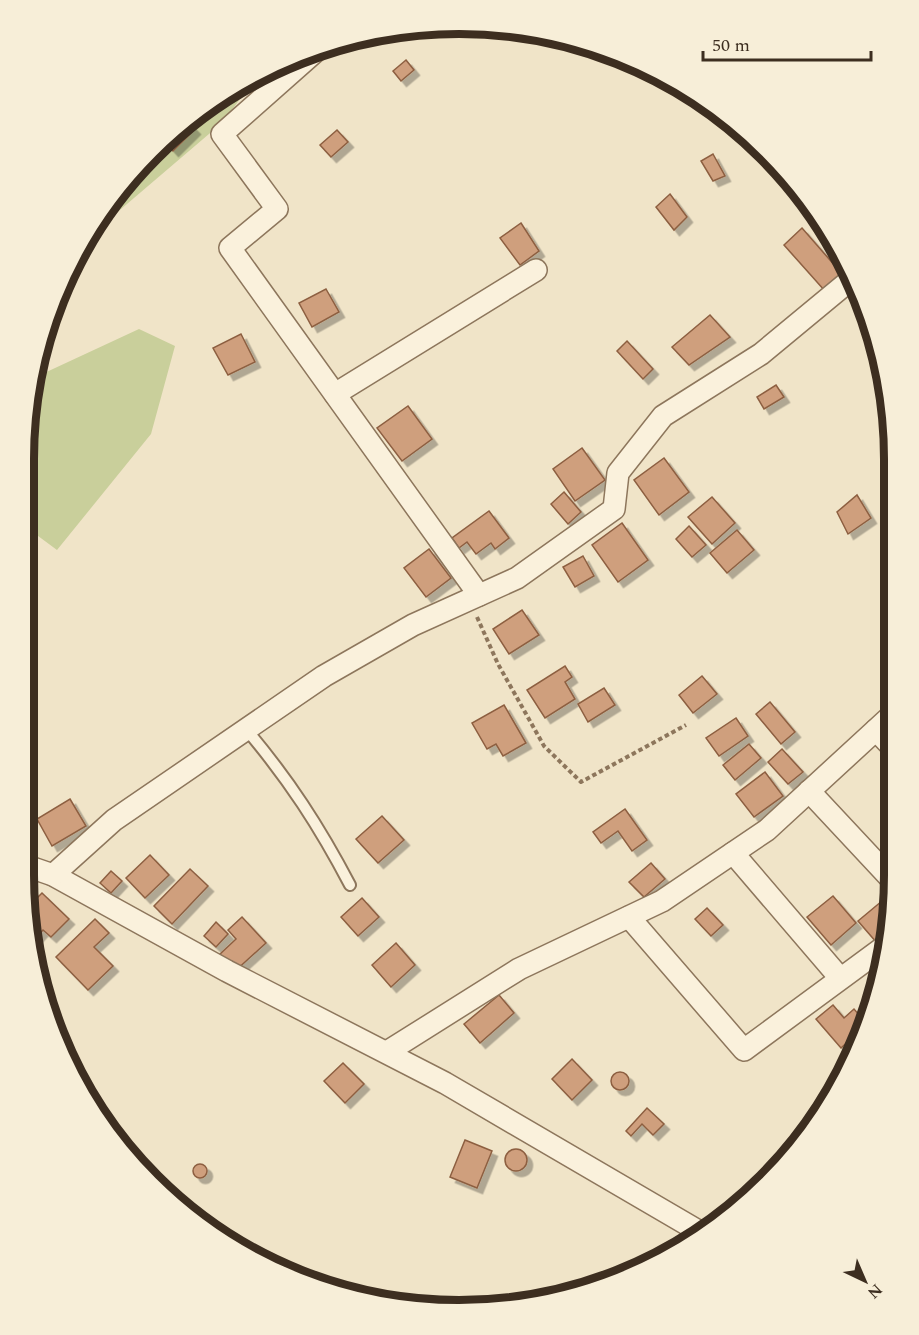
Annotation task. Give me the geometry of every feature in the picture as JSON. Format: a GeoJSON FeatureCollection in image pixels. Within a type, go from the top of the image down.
{"type":"FeatureCollection","features":[{"type":"Feature","properties":{"kind":"street"},"geometry":{"type":"LineString","coordinates":[[298,66],[222,134],[277,209],[230,248],[335,394],[474,597]]}},
{"type":"Feature","properties":{"kind":"street"},"geometry":{"type":"LineString","coordinates":[[335,394],[536,270]]}},
{"type":"Feature","properties":{"kind":"street"},"geometry":{"type":"LineString","coordinates":[[53,875],[114,820],[324,676],[403,630],[517,578],[614,509],[618,473],[663,416],[761,354],[846,284]]}},
{"type":"Feature","properties":{"kind":"street"},"geometry":{"type":"LineString","coordinates":[[387,1052],[519,969],[662,901],[767,830],[884,722]]}},
{"type":"Feature","properties":{"kind":"street"},"geometry":{"type":"LineString","coordinates":[[876,730],[884,738]]}},
{"type":"Feature","properties":{"kind":"street"},"geometry":{"type":"LineString","coordinates":[[809,791],[884,871]]}},
{"type":"Feature","properties":{"kind":"street"},"geometry":{"type":"LineString","coordinates":[[733,853],[840,978]]}},
{"type":"Feature","properties":{"kind":"street"},"geometry":{"type":"LineString","coordinates":[[34,868],[53,875],[227,971],[445,1083],[695,1229]]}},
{"type":"Feature","properties":{"kind":"street"},"geometry":{"type":"LineString","coordinates":[[629,917],[744,1050],[877,952]]}},
{"type":"Feature","properties":{"kind":"lane"},"geometry":{"type":"LineString","coordinates":[[246,729],[282,771],[318,825],[350,885]]}},
{"type":"Feature","properties":{"kind":"path"},"geometry":{"type":"LineString","coordinates":[[474,597],[498,664],[544,746],[581,782],[686,726]]}},
{"type":"Feature","properties":{"kind":"green space"},"geometry":{"type":"Polygon","coordinates":[[[245,92],[223,122],[108,220],[140,179],[179,140],[245,92]]]}},
{"type":"Feature","properties":{"kind":"green space"},"geometry":{"type":"Polygon","coordinates":[[[80,269],[49,352],[57,323],[80,269]]]}},
{"type":"Feature","properties":{"kind":"green space"},"geometry":{"type":"Polygon","coordinates":[[[139,329],[175,346],[151,434],[57,550],[34,533],[35,432],[44,373],[139,329]]]}},
{"type":"Feature","properties":{"kind":"building"},"geometry":{"type":"Polygon","coordinates":[[[406,60],[414,70],[401,81],[393,71],[406,60]]]}},
{"type":"Feature","properties":{"kind":"building"},"geometry":{"type":"Polygon","coordinates":[[[194,128],[195,129],[173,151],[170,148],[194,128]]]}},
{"type":"Feature","properties":{"kind":"building"},"geometry":{"type":"Polygon","coordinates":[[[337,130],[348,142],[331,157],[320,145],[337,130]]]}},
{"type":"Feature","properties":{"kind":"building"},"geometry":{"type":"Polygon","coordinates":[[[713,154],[725,176],[713,181],[701,161],[713,154]]]}},
{"type":"Feature","properties":{"kind":"building"},"geometry":{"type":"Polygon","coordinates":[[[670,194],[687,217],[674,230],[656,207],[670,194]]]}},
{"type":"Feature","properties":{"kind":"building"},"geometry":{"type":"Polygon","coordinates":[[[521,223],[539,251],[520,265],[500,238],[521,223]]]}},
{"type":"Feature","properties":{"kind":"building"},"geometry":{"type":"Polygon","coordinates":[[[802,228],[843,275],[825,291],[784,245],[802,228]]]}},
{"type":"Feature","properties":{"kind":"building"},"geometry":{"type":"Polygon","coordinates":[[[326,289],[339,312],[312,327],[299,303],[326,289]]]}},
{"type":"Feature","properties":{"kind":"building"},"geometry":{"type":"Polygon","coordinates":[[[710,315],[730,337],[689,365],[672,347],[710,315]]]}},
{"type":"Feature","properties":{"kind":"building"},"geometry":{"type":"Polygon","coordinates":[[[241,334],[255,362],[228,375],[213,348],[241,334]]]}},
{"type":"Feature","properties":{"kind":"building"},"geometry":{"type":"Polygon","coordinates":[[[627,341],[653,369],[643,379],[617,351],[627,341]]]}},
{"type":"Feature","properties":{"kind":"building"},"geometry":{"type":"Polygon","coordinates":[[[776,385],[784,397],[764,409],[757,397],[776,385]]]}},
{"type":"Feature","properties":{"kind":"building"},"geometry":{"type":"Polygon","coordinates":[[[408,406],[432,439],[402,461],[377,428],[408,406]]]}},
{"type":"Feature","properties":{"kind":"building"},"geometry":{"type":"Polygon","coordinates":[[[582,448],[605,480],[575,501],[553,469],[582,448]]]}},
{"type":"Feature","properties":{"kind":"building"},"geometry":{"type":"Polygon","coordinates":[[[664,458],[689,492],[659,515],[634,480],[664,458]]]}},
{"type":"Feature","properties":{"kind":"building"},"geometry":{"type":"Polygon","coordinates":[[[564,492],[581,512],[568,524],[551,504],[564,492]]]}},
{"type":"Feature","properties":{"kind":"building"},"geometry":{"type":"Polygon","coordinates":[[[857,495],[871,518],[848,534],[837,512],[857,495]]]}},
{"type":"Feature","properties":{"kind":"building"},"geometry":{"type":"Polygon","coordinates":[[[712,497],[735,523],[712,544],[688,517],[712,497]]]}},
{"type":"Feature","properties":{"kind":"building"},"geometry":{"type":"Polygon","coordinates":[[[489,511],[509,538],[495,549],[491,543],[476,554],[467,542],[459,548],[452,538],[489,511]]]}},
{"type":"Feature","properties":{"kind":"building"},"geometry":{"type":"Polygon","coordinates":[[[622,523],[648,560],[618,582],[592,545],[622,523]]]}},
{"type":"Feature","properties":{"kind":"building"},"geometry":{"type":"Polygon","coordinates":[[[689,526],[706,545],[692,557],[676,539],[689,526]]]}},
{"type":"Feature","properties":{"kind":"building"},"geometry":{"type":"Polygon","coordinates":[[[737,530],[754,550],[727,573],[710,553],[737,530]]]}},
{"type":"Feature","properties":{"kind":"building"},"geometry":{"type":"Polygon","coordinates":[[[429,549],[451,578],[426,597],[404,568],[429,549]]]}},
{"type":"Feature","properties":{"kind":"building"},"geometry":{"type":"Polygon","coordinates":[[[583,556],[594,576],[575,587],[563,567],[583,556]]]}},
{"type":"Feature","properties":{"kind":"building"},"geometry":{"type":"Polygon","coordinates":[[[522,610],[539,635],[509,654],[493,629],[522,610]]]}},
{"type":"Feature","properties":{"kind":"building"},"geometry":{"type":"Polygon","coordinates":[[[565,666],[572,677],[565,682],[575,699],[545,718],[527,690],[565,666]]]}},
{"type":"Feature","properties":{"kind":"building"},"geometry":{"type":"Polygon","coordinates":[[[702,676],[717,694],[693,713],[679,695],[702,676]]]}},
{"type":"Feature","properties":{"kind":"building"},"geometry":{"type":"Polygon","coordinates":[[[604,688],[615,705],[588,722],[578,704],[604,688]]]}},
{"type":"Feature","properties":{"kind":"building"},"geometry":{"type":"Polygon","coordinates":[[[770,702],[795,732],[781,744],[756,714],[770,702]]]}},
{"type":"Feature","properties":{"kind":"building"},"geometry":{"type":"Polygon","coordinates":[[[504,705],[526,743],[503,756],[496,744],[487,749],[472,723],[504,705]]]}},
{"type":"Feature","properties":{"kind":"building"},"geometry":{"type":"Polygon","coordinates":[[[736,718],[748,736],[719,756],[706,738],[736,718]]]}},
{"type":"Feature","properties":{"kind":"building"},"geometry":{"type":"Polygon","coordinates":[[[749,744],[761,758],[735,780],[723,765],[749,744]]]}},
{"type":"Feature","properties":{"kind":"building"},"geometry":{"type":"Polygon","coordinates":[[[782,749],[803,772],[788,784],[768,762],[782,749]]]}},
{"type":"Feature","properties":{"kind":"building"},"geometry":{"type":"Polygon","coordinates":[[[765,772],[783,796],[754,817],[736,794],[765,772]]]}},
{"type":"Feature","properties":{"kind":"building"},"geometry":{"type":"Polygon","coordinates":[[[70,799],[86,826],[52,846],[37,819],[70,799]]]}},
{"type":"Feature","properties":{"kind":"building"},"geometry":{"type":"Polygon","coordinates":[[[625,809],[647,840],[632,851],[618,831],[601,843],[593,832],[625,809]]]}},
{"type":"Feature","properties":{"kind":"building"},"geometry":{"type":"Polygon","coordinates":[[[382,816],[404,840],[378,863],[356,839],[382,816]]]}},
{"type":"Feature","properties":{"kind":"building"},"geometry":{"type":"Polygon","coordinates":[[[150,855],[169,875],[145,898],[126,878],[150,855]]]}},
{"type":"Feature","properties":{"kind":"building"},"geometry":{"type":"Polygon","coordinates":[[[651,863],[665,879],[644,897],[629,882],[651,863]]]}},
{"type":"Feature","properties":{"kind":"building"},"geometry":{"type":"Polygon","coordinates":[[[190,869],[208,886],[172,924],[154,906],[190,869]]]}},
{"type":"Feature","properties":{"kind":"building"},"geometry":{"type":"Polygon","coordinates":[[[111,871],[122,881],[111,893],[100,883],[111,871]]]}},
{"type":"Feature","properties":{"kind":"building"},"geometry":{"type":"Polygon","coordinates":[[[42,893],[69,919],[51,937],[43,930],[39,935],[35,900],[42,893]]]}},
{"type":"Feature","properties":{"kind":"building"},"geometry":{"type":"Polygon","coordinates":[[[833,896],[856,923],[831,945],[807,917],[833,896]]]}},
{"type":"Feature","properties":{"kind":"building"},"geometry":{"type":"Polygon","coordinates":[[[362,898],[379,917],[358,936],[341,917],[362,898]]]}},
{"type":"Feature","properties":{"kind":"building"},"geometry":{"type":"Polygon","coordinates":[[[884,899],[879,941],[877,943],[858,921],[884,899]]]}},
{"type":"Feature","properties":{"kind":"building"},"geometry":{"type":"Polygon","coordinates":[[[707,908],[723,925],[711,936],[695,919],[707,908]]]}},
{"type":"Feature","properties":{"kind":"building"},"geometry":{"type":"Polygon","coordinates":[[[242,917],[266,943],[234,972],[219,955],[236,939],[228,930],[242,917]]]}},
{"type":"Feature","properties":{"kind":"building"},"geometry":{"type":"Polygon","coordinates":[[[95,919],[109,933],[94,947],[113,966],[88,990],[56,957],[95,919]]]}},
{"type":"Feature","properties":{"kind":"building"},"geometry":{"type":"Polygon","coordinates":[[[216,922],[228,934],[216,947],[204,936],[216,922]]]}},
{"type":"Feature","properties":{"kind":"building"},"geometry":{"type":"Polygon","coordinates":[[[396,943],[415,965],[391,987],[372,965],[396,943]]]}},
{"type":"Feature","properties":{"kind":"building"},"geometry":{"type":"Polygon","coordinates":[[[499,995],[514,1013],[480,1043],[464,1024],[499,995]]]}},
{"type":"Feature","properties":{"kind":"building"},"geometry":{"type":"Polygon","coordinates":[[[833,1005],[844,1018],[854,1009],[860,1016],[852,1038],[841,1048],[816,1019],[833,1005]]]}},
{"type":"Feature","properties":{"kind":"building"},"geometry":{"type":"Polygon","coordinates":[[[572,1059],[592,1080],[572,1100],[552,1079],[572,1059]]]}},
{"type":"Feature","properties":{"kind":"building"},"geometry":{"type":"Polygon","coordinates":[[[343,1063],[364,1084],[345,1103],[324,1081],[343,1063]]]}},
{"type":"Feature","properties":{"kind":"building"},"geometry":{"type":"Polygon","coordinates":[[[616,1072],[624,1072],[629,1077],[627,1088],[616,1090],[611,1085],[611,1077],[616,1072]]]}},
{"type":"Feature","properties":{"kind":"building"},"geometry":{"type":"Polygon","coordinates":[[[647,1108],[664,1124],[653,1135],[642,1124],[631,1136],[626,1131],[647,1108]]]}},
{"type":"Feature","properties":{"kind":"building"},"geometry":{"type":"Polygon","coordinates":[[[465,1140],[492,1151],[477,1188],[450,1177],[465,1140]]]}},
{"type":"Feature","properties":{"kind":"building"},"geometry":{"type":"Polygon","coordinates":[[[516,1149],[524,1152],[527,1160],[524,1168],[516,1171],[508,1168],[505,1160],[508,1152],[516,1149]]]}},
{"type":"Feature","properties":{"kind":"building"},"geometry":{"type":"Polygon","coordinates":[[[197,1164],[203,1164],[207,1171],[203,1178],[197,1178],[193,1174],[193,1168],[197,1164]]]}}]}
